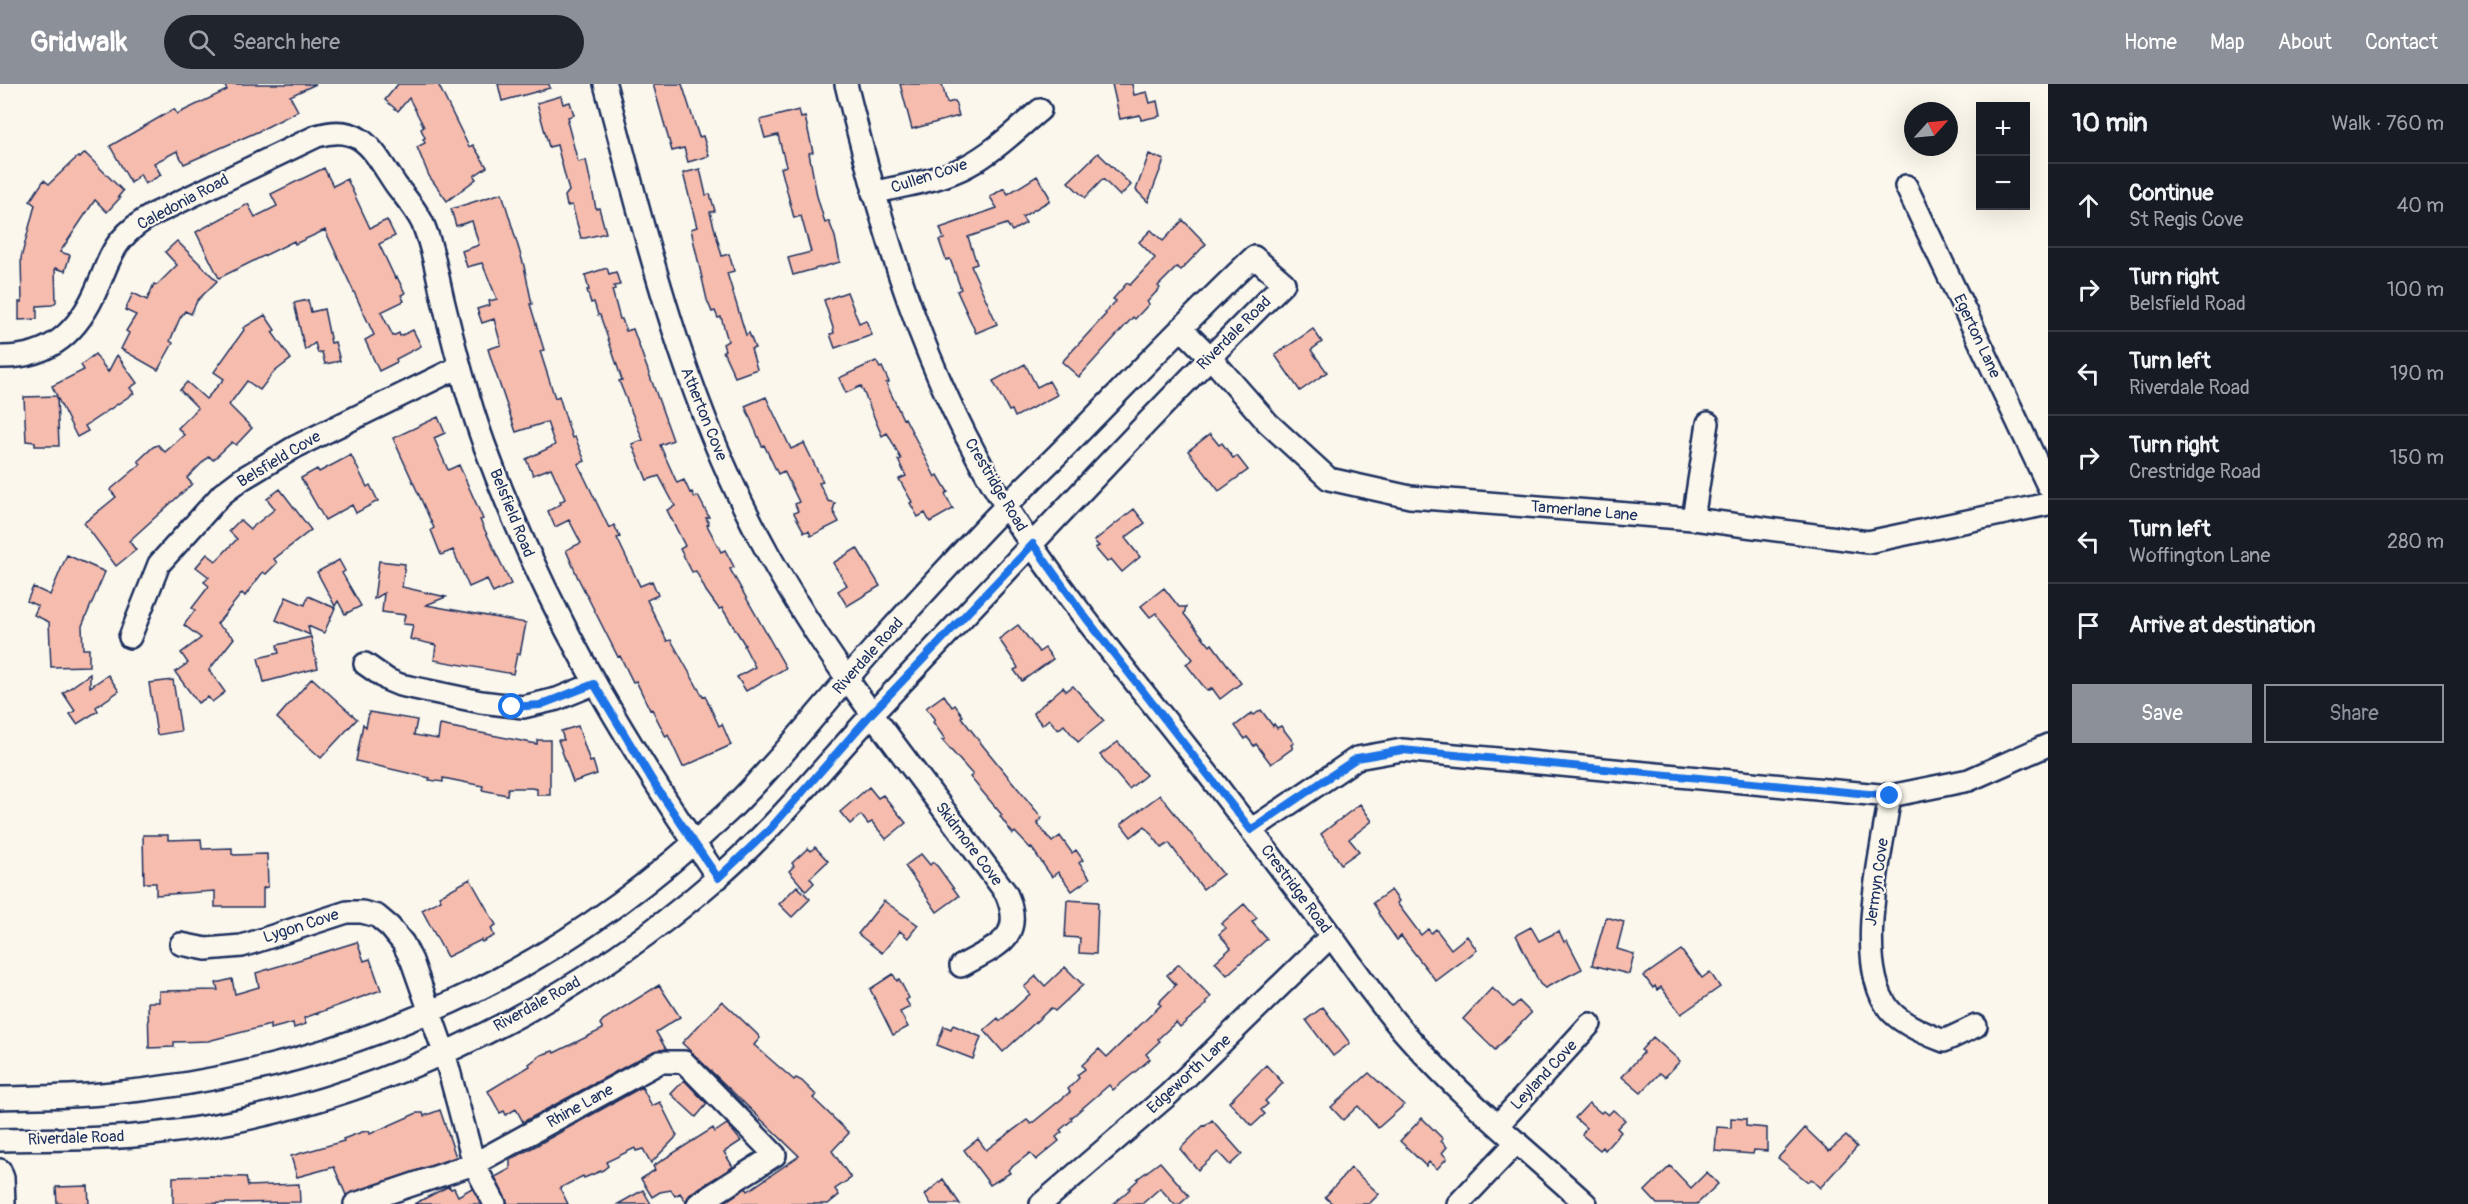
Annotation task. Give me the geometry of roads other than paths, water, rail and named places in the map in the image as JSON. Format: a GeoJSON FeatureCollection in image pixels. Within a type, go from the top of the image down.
{"type":"FeatureCollection","features":[{"type":"Feature","properties":{"kind":"street","name":"Atherton Cove"},"geometry":{"type":"LineString","coordinates":[[605,84],[665,307],[703,415],[735,489],[768,555],[819,638],[871,714]]}},
{"type":"Feature","properties":{"kind":"street","name":"Crestridge Road"},"geometry":{"type":"LineString","coordinates":[[846,84],[873,193],[909,306],[933,366],[969,442],[1006,506],[1086,618],[1251,830],[1370,991],[1410,1040],[1498,1125],[1586,1204]]}},
{"type":"Feature","properties":{"kind":"street","name":"Cullen Cove"},"geometry":{"type":"LineString","coordinates":[[873,193],[930,179],[967,166],[1040,110]]}},
{"type":"Feature","properties":{"kind":"street","name":"Caledonia Road"},"geometry":{"type":"LineString","coordinates":[[0,357],[35,354],[53,345],[68,333],[86,311],[114,250],[136,225],[175,203],[317,136],[337,132],[351,134]]}},
{"type":"Feature","properties":{"kind":"street","name":"Belsfield Road"},"geometry":{"type":"LineString","coordinates":[[351,134],[372,148],[422,223],[459,367],[483,442],[516,527],[544,589],[594,684],[651,779],[718,878]]}},
{"type":"Feature","properties":{"kind":"street","name":"Egerton Lane"},"geometry":{"type":"LineString","coordinates":[[1906,186],[2048,486]]}},
{"type":"Feature","properties":{"kind":"street","name":"Riverdale Road"},"geometry":{"type":"LineString","coordinates":[[0,1098],[101,1094],[173,1085],[241,1073],[344,1046],[481,988],[571,934],[650,878],[729,810],[846,678],[1006,506],[1254,257],[1284,283],[1210,357],[871,714],[770,829],[718,878],[639,941],[585,978],[510,1021],[444,1052],[351,1089],[294,1107],[205,1127],[120,1137],[0,1140]]}},
{"type":"Feature","properties":{"kind":"street","name":"Tamerlane Lane"},"geometry":{"type":"LineString","coordinates":[[1181,328],[1210,357],[1268,423],[1329,479],[1410,497],[1693,519],[1868,542],[2048,504]]}},
{"type":"Feature","properties":{"kind":"street","name":"Belsfield Cove"},"geometry":{"type":"LineString","coordinates":[[130,637],[159,564],[222,494],[251,473],[295,447],[459,367]]}},
{"type":"Feature","properties":{"kind":"street"},"geometry":{"type":"LineString","coordinates":[[1693,519],[1708,423]]}},
{"type":"Feature","properties":{"kind":"street"},"geometry":{"type":"LineString","coordinates":[[365,664],[387,680],[400,685],[512,707],[540,705],[594,684]]}},
{"type":"Feature","properties":{"kind":"street","name":"Skidmore Cove"},"geometry":{"type":"LineString","coordinates":[[871,714],[997,881],[1012,907],[1014,919],[1012,930],[1005,939],[961,966]]}},
{"type":"Feature","properties":{"kind":"street"},"geometry":{"type":"LineString","coordinates":[[1251,830],[1357,758],[1402,750],[1890,796],[1969,780],[2048,745]]}},
{"type":"Feature","properties":{"kind":"street","name":"Jermyn Cove"},"geometry":{"type":"LineString","coordinates":[[1890,796],[1870,931],[1874,977],[1889,1009],[1922,1032],[1944,1041],[1976,1026]]}},
{"type":"Feature","properties":{"kind":"street","name":"Lygon Cove"},"geometry":{"type":"LineString","coordinates":[[181,944],[206,949],[223,949],[347,912],[362,912],[377,916],[403,943],[412,961],[444,1052],[474,1164],[495,1204]]}},
{"type":"Feature","properties":{"kind":"street","name":"Edgeworth Lane"},"geometry":{"type":"LineString","coordinates":[[1041,1204],[1168,1095],[1331,936]]}},
{"type":"Feature","properties":{"kind":"street","name":"Leyland Cove"},"geometry":{"type":"LineString","coordinates":[[1498,1125],[1590,1024]]}},
{"type":"Feature","properties":{"kind":"street","name":"Rhine Lane"},"geometry":{"type":"LineString","coordinates":[[355,1204],[474,1164],[660,1062],[684,1062],[775,1155],[698,1204]]}},
{"type":"Feature","properties":{"kind":"street"},"geometry":{"type":"LineString","coordinates":[[1458,1204],[1517,1142]]}},
{"type":"Feature","properties":{"kind":"street"},"geometry":{"type":"LineString","coordinates":[[0,1170],[3,1178],[4,1204]]}}]}
